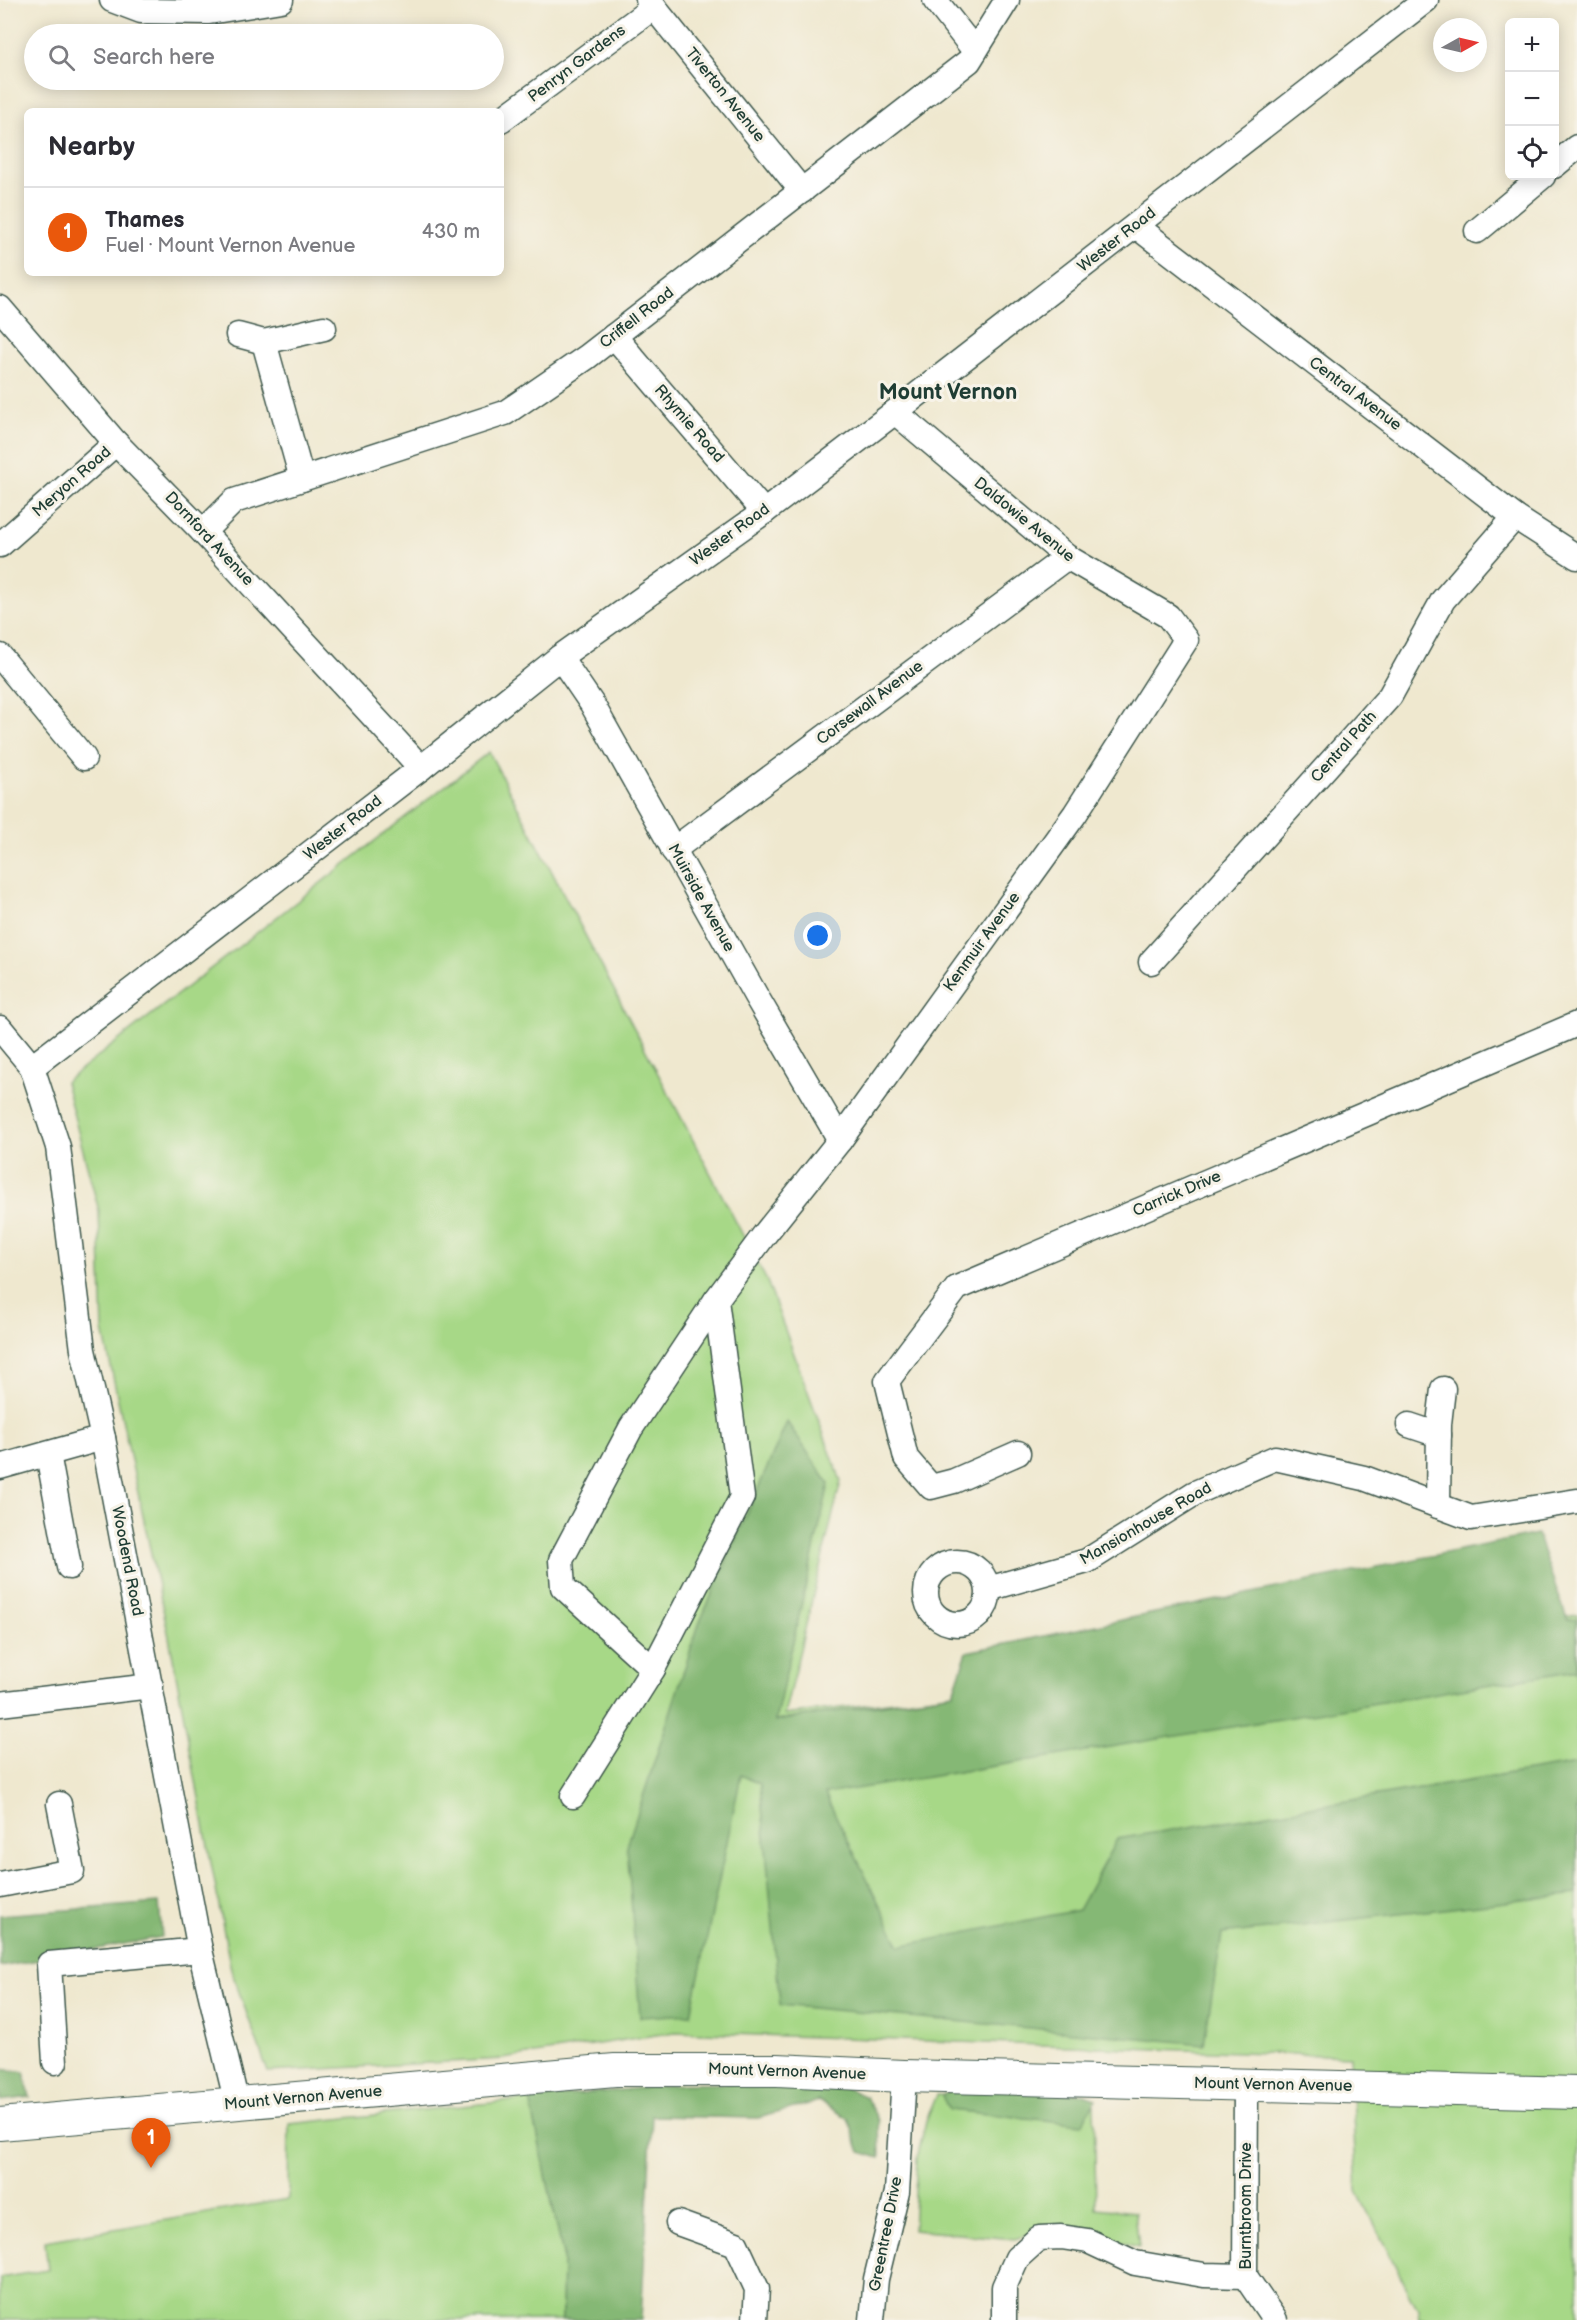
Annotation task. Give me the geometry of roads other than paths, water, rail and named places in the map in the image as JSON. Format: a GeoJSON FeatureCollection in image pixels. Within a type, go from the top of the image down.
{"type":"FeatureCollection","features":[{"type":"Feature","properties":{"kind":"main road","name":"Mount Vernon Avenue"},"geometry":{"type":"LineString","coordinates":[[0,2124],[615,2070],[654,2069],[777,2070],[904,2076],[1577,2093]]}},
{"type":"Feature","properties":{"kind":"street"},"geometry":{"type":"LineString","coordinates":[[112,0],[141,11],[209,12],[281,0]]}},
{"type":"Feature","properties":{"kind":"street"},"geometry":{"type":"LineString","coordinates":[[935,0],[975,51]]}},
{"type":"Feature","properties":{"kind":"street","name":"Criffell Road"},"geometry":{"type":"LineString","coordinates":[[203,532],[234,501],[504,413],[614,336],[969,61],[1007,0]]}},
{"type":"Feature","properties":{"kind":"street","name":"Wester Road"},"geometry":{"type":"LineString","coordinates":[[32,1067],[421,768],[560,657],[764,512],[1426,0]]}},
{"type":"Feature","properties":{"kind":"street","name":"Penryn Gardens"},"geometry":{"type":"LineString","coordinates":[[504,118],[651,3]]}},
{"type":"Feature","properties":{"kind":"street","name":"Tiverton Avenue"},"geometry":{"type":"LineString","coordinates":[[651,3],[802,191]]}},
{"type":"Feature","properties":{"kind":"street"},"geometry":{"type":"LineString","coordinates":[[1559,162],[1577,147]]}},
{"type":"Feature","properties":{"kind":"street"},"geometry":{"type":"LineString","coordinates":[[1477,231],[1538,180]]}},
{"type":"Feature","properties":{"kind":"street","name":"Central Avenue"},"geometry":{"type":"LineString","coordinates":[[1136,226],[1515,517],[1577,556]]}},
{"type":"Feature","properties":{"kind":"street","name":"Dornford Avenue"},"geometry":{"type":"LineString","coordinates":[[0,308],[116,443],[203,532],[421,768]]}},
{"type":"Feature","properties":{"kind":"street"},"geometry":{"type":"LineString","coordinates":[[238,335],[264,342],[324,328]]}},
{"type":"Feature","properties":{"kind":"street","name":"Rhymie Road"},"geometry":{"type":"LineString","coordinates":[[614,336],[764,512]]}},
{"type":"Feature","properties":{"kind":"street"},"geometry":{"type":"LineString","coordinates":[[264,342],[302,479]]}},
{"type":"Feature","properties":{"kind":"street","name":"Daldowie Avenue"},"geometry":{"type":"LineString","coordinates":[[895,412],[1067,557],[1168,616],[1186,640]]}},
{"type":"Feature","properties":{"kind":"street","name":"Meryon Road"},"geometry":{"type":"LineString","coordinates":[[0,545],[116,443]]}},
{"type":"Feature","properties":{"kind":"street","name":"Central Path"},"geometry":{"type":"LineString","coordinates":[[1151,962],[1390,696],[1443,600],[1515,517]]}},
{"type":"Feature","properties":{"kind":"street","name":"Corsewall Avenue"},"geometry":{"type":"LineString","coordinates":[[673,850],[1067,557]]}},
{"type":"Feature","properties":{"kind":"street","name":"Kenmuir Avenue"},"geometry":{"type":"LineString","coordinates":[[653,1669],[563,1587],[561,1560],[631,1428],[716,1300],[840,1140],[1075,814],[1186,640]]}},
{"type":"Feature","properties":{"kind":"street","name":"Muirside Avenue"},"geometry":{"type":"LineString","coordinates":[[560,657],[592,704],[840,1140]]}},
{"type":"Feature","properties":{"kind":"street"},"geometry":{"type":"LineString","coordinates":[[1,659],[84,758]]}},
{"type":"Feature","properties":{"kind":"street","name":"Carrick Drive"},"geometry":{"type":"LineString","coordinates":[[1018,1453],[954,1481],[931,1487],[906,1458],[887,1381],[957,1288],[1577,1024]]}},
{"type":"Feature","properties":{"kind":"street","name":"Woodend Road"},"geometry":{"type":"LineString","coordinates":[[0,1028],[32,1067],[58,1147],[83,1350],[103,1438],[152,1686],[200,1950],[237,2104]]}},
{"type":"Feature","properties":{"kind":"street"},"geometry":{"type":"LineString","coordinates":[[573,1796],[653,1669],[742,1497],[716,1300]]}},
{"type":"Feature","properties":{"kind":"street"},"geometry":{"type":"LineString","coordinates":[[1438,1506],[1439,1435],[1443,1389]]}},
{"type":"Feature","properties":{"kind":"street"},"geometry":{"type":"LineString","coordinates":[[1409,1425],[1439,1435]]}},
{"type":"Feature","properties":{"kind":"street"},"geometry":{"type":"LineString","coordinates":[[0,1467],[103,1438]]}},
{"type":"Feature","properties":{"kind":"street"},"geometry":{"type":"LineString","coordinates":[[48,1454],[69,1567]]}},
{"type":"Feature","properties":{"kind":"street","name":"Mansionhouse Road"},"geometry":{"type":"LineString","coordinates":[[988,1589],[1087,1561],[1195,1493],[1275,1458],[1364,1478],[1471,1518],[1577,1501]]}},
{"type":"Feature","properties":{"kind":"street"},"geometry":{"type":"LineString","coordinates":[[0,1704],[152,1686]]}},
{"type":"Feature","properties":{"kind":"street"},"geometry":{"type":"LineString","coordinates":[[0,1885],[72,1871],[60,1804]]}},
{"type":"Feature","properties":{"kind":"street"},"geometry":{"type":"LineString","coordinates":[[55,2062],[49,1964],[200,1950]]}},
{"type":"Feature","properties":{"kind":"street","name":"Greentree Drive"},"geometry":{"type":"LineString","coordinates":[[872,2320],[876,2278],[897,2192],[904,2076]]}},
{"type":"Feature","properties":{"kind":"street","name":"Burntbroom Drive"},"geometry":{"type":"LineString","coordinates":[[1246,2084],[1245,2276],[1275,2320]]}},
{"type":"Feature","properties":{"kind":"street"},"geometry":{"type":"LineString","coordinates":[[678,2223],[736,2244],[757,2289],[755,2320]]}},
{"type":"Feature","properties":{"kind":"street"},"geometry":{"type":"LineString","coordinates":[[1004,2320],[1004,2287],[1017,2258],[1039,2238],[1061,2237],[1088,2241],[1135,2263],[1204,2275],[1245,2276]]}},
{"type":"Feature","properties":{"kind":"place","name":"Thames"},"geometry":{"type":"Point","coordinates":[151,2168]}},
{"type":"Feature","properties":{"kind":"district","name":"Mount Vernon"},"geometry":{"type":"Point","coordinates":[948,392]}}]}
